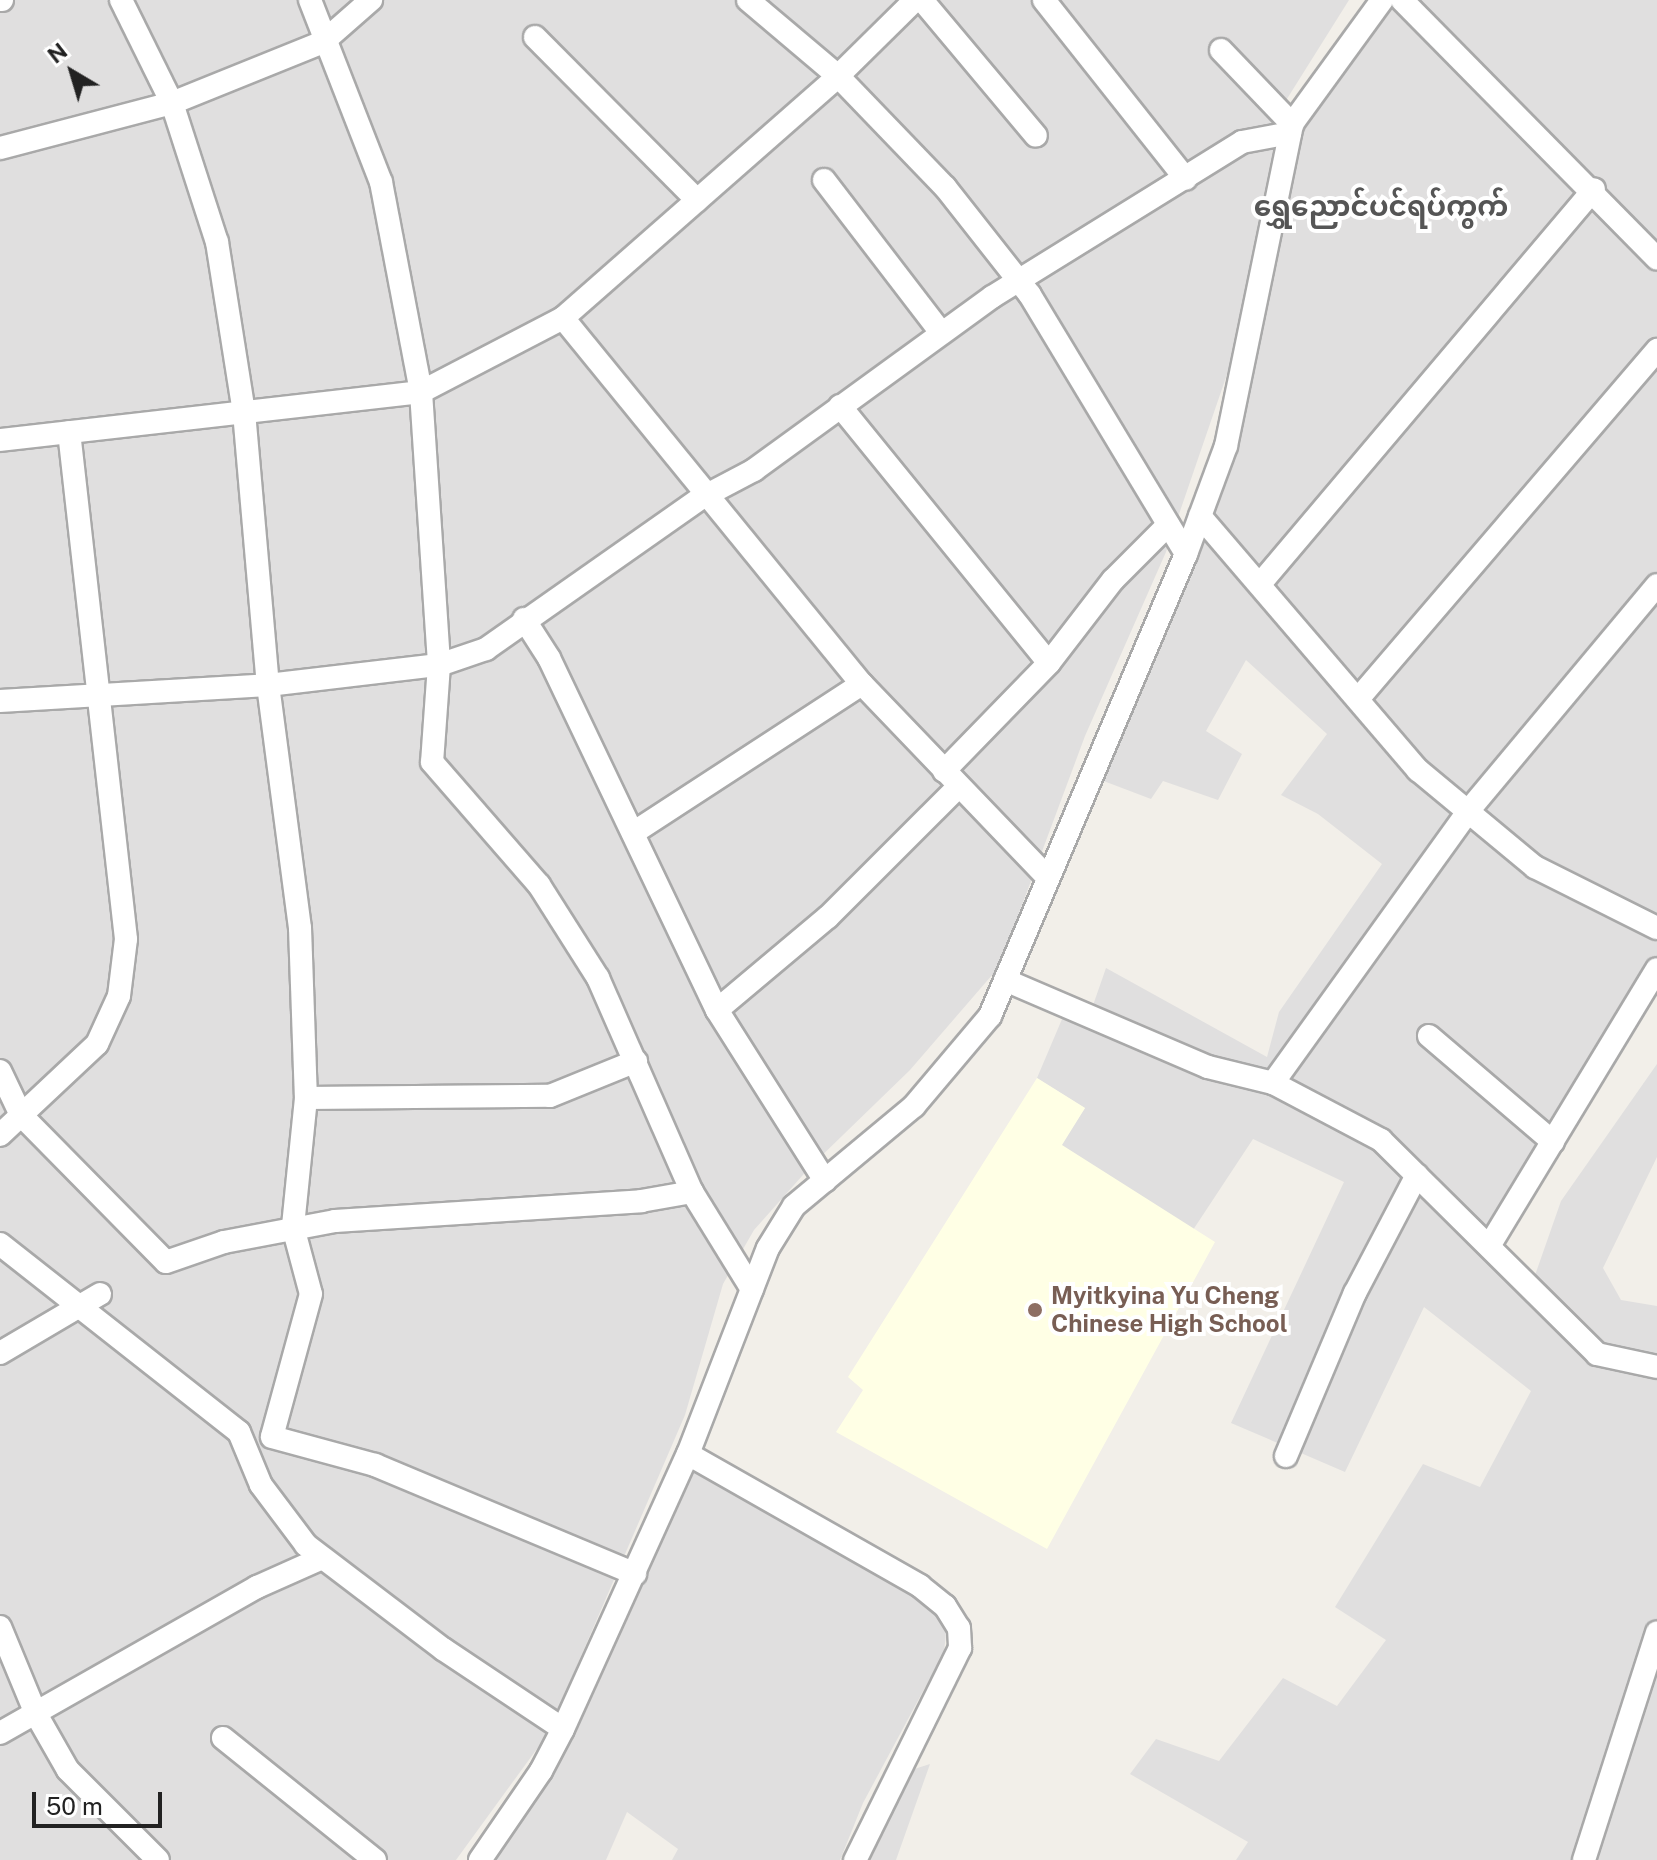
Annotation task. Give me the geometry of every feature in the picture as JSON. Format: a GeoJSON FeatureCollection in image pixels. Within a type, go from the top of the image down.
{"type":"FeatureCollection","features":[{"type":"Feature","properties":{"kind":"street"},"geometry":{"type":"LineString","coordinates":[[121,0],[172,103],[217,242],[244,412],[268,685],[300,928],[306,1098],[293,1227],[311,1294],[272,1437],[375,1465],[635,1574]]}},
{"type":"Feature","properties":{"kind":"street"},"geometry":{"type":"LineString","coordinates":[[310,0],[323,42],[381,182],[421,392],[439,665],[432,762],[539,885],[598,978],[692,1192],[752,1289]]}},
{"type":"Feature","properties":{"kind":"street"},"geometry":{"type":"LineString","coordinates":[[0,148],[172,103],[323,42],[371,0]]}},
{"type":"Feature","properties":{"kind":"street"},"geometry":{"type":"LineString","coordinates":[[748,0],[838,76],[945,187],[1020,283],[1186,554]]}},
{"type":"Feature","properties":{"kind":"street"},"geometry":{"type":"LineString","coordinates":[[0,440],[421,392],[563,318],[838,76],[915,0]]}},
{"type":"Feature","properties":{"kind":"street"},"geometry":{"type":"LineString","coordinates":[[922,0],[1036,136]]}},
{"type":"Feature","properties":{"kind":"street"},"geometry":{"type":"LineString","coordinates":[[1044,0],[1186,179]]}},
{"type":"Feature","properties":{"kind":"street"},"geometry":{"type":"LineString","coordinates":[[480,1860],[541,1771],[563,1729],[688,1454],[768,1248],[794,1206],[914,1106],[990,1016],[1186,554],[1226,446],[1291,128],[1382,0]]}},
{"type":"Feature","properties":{"kind":"street"},"geometry":{"type":"LineString","coordinates":[[1402,0],[1594,189],[1657,259]]}},
{"type":"Feature","properties":{"kind":"street"},"geometry":{"type":"LineString","coordinates":[[535,37],[697,200]]}},
{"type":"Feature","properties":{"kind":"street"},"geometry":{"type":"LineString","coordinates":[[1221,50],[1291,128]]}},
{"type":"Feature","properties":{"kind":"street"},"geometry":{"type":"LineString","coordinates":[[0,701],[268,685],[439,665],[486,649],[524,619],[707,495],[754,470],[940,331],[1242,142],[1291,128]]}},
{"type":"Feature","properties":{"kind":"street"},"geometry":{"type":"LineString","coordinates":[[824,180],[940,331]]}},
{"type":"Feature","properties":{"kind":"street"},"geometry":{"type":"LineString","coordinates":[[1260,584],[1594,189]]}},
{"type":"Feature","properties":{"kind":"street"},"geometry":{"type":"LineString","coordinates":[[563,318],[862,684],[1048,878]]}},
{"type":"Feature","properties":{"kind":"street"},"geometry":{"type":"LineString","coordinates":[[1358,699],[1657,350]]}},
{"type":"Feature","properties":{"kind":"street"},"geometry":{"type":"LineString","coordinates":[[840,406],[1049,663]]}},
{"type":"Feature","properties":{"kind":"street"},"geometry":{"type":"LineString","coordinates":[[0,1135],[97,1044],[119,996],[126,939],[103,694],[69,432]]}},
{"type":"Feature","properties":{"kind":"street"},"geometry":{"type":"LineString","coordinates":[[1200,516],[1418,770],[1535,867],[1657,928]]}},
{"type":"Feature","properties":{"kind":"street"},"geometry":{"type":"LineString","coordinates":[[717,1010],[828,917],[952,778],[1049,663],[1113,580],[1168,525]]}},
{"type":"Feature","properties":{"kind":"street"},"geometry":{"type":"LineString","coordinates":[[1273,1083],[1469,810],[1657,585]]}},
{"type":"Feature","properties":{"kind":"street"},"geometry":{"type":"LineString","coordinates":[[524,619],[549,658],[717,1010],[825,1181]]}},
{"type":"Feature","properties":{"kind":"street"},"geometry":{"type":"LineString","coordinates":[[633,833],[862,684]]}},
{"type":"Feature","properties":{"kind":"street"},"geometry":{"type":"LineString","coordinates":[[1491,1243],[1657,969]]}},
{"type":"Feature","properties":{"kind":"street"},"geometry":{"type":"LineString","coordinates":[[1005,980],[1208,1067],[1273,1083],[1381,1140],[1491,1243],[1597,1354],[1657,1367]]}},
{"type":"Feature","properties":{"kind":"street"},"geometry":{"type":"LineString","coordinates":[[1429,1036],[1553,1142]]}},
{"type":"Feature","properties":{"kind":"street"},"geometry":{"type":"LineString","coordinates":[[306,1098],[550,1096],[636,1061]]}},
{"type":"Feature","properties":{"kind":"street"},"geometry":{"type":"LineString","coordinates":[[0,1071],[21,1115],[166,1262],[293,1227],[390,1216],[641,1201],[692,1192]]}},
{"type":"Feature","properties":{"kind":"street"},"geometry":{"type":"LineString","coordinates":[[1286,1456],[1355,1293],[1417,1175]]}},
{"type":"Feature","properties":{"kind":"street"},"geometry":{"type":"LineString","coordinates":[[0,1244],[92,1300],[239,1432],[261,1485],[322,1558],[443,1649],[563,1729]]}},
{"type":"Feature","properties":{"kind":"street"},"geometry":{"type":"LineString","coordinates":[[0,1353],[92,1300]]}},
{"type":"Feature","properties":{"kind":"street"},"geometry":{"type":"LineString","coordinates":[[688,1454],[920,1586],[945,1606],[959,1628],[960,1648],[855,1860]]}},
{"type":"Feature","properties":{"kind":"street"},"geometry":{"type":"LineString","coordinates":[[0,1733],[257,1587],[322,1558]]}},
{"type":"Feature","properties":{"kind":"street"},"geometry":{"type":"LineString","coordinates":[[0,1627],[36,1714],[68,1770],[158,1860]]}},
{"type":"Feature","properties":{"kind":"street"},"geometry":{"type":"LineString","coordinates":[[1584,1860],[1657,1632]]}},
{"type":"Feature","properties":{"kind":"street"},"geometry":{"type":"LineString","coordinates":[[223,1738],[375,1860]]}},
{"type":"Feature","properties":{"kind":"shaded area"},"geometry":{"type":"Polygon","coordinates":[[[0,0],[1349,0],[1280,110],[1246,319],[1166,552],[1085,736],[999,967],[910,1070],[810,1167],[754,1230],[723,1284],[685,1415],[547,1735],[456,1860],[0,1860],[0,0]]]}},
{"type":"Feature","properties":{"kind":"shaded area"},"geometry":{"type":"Polygon","coordinates":[[[1380,0],[1657,0],[1657,969],[1484,1243],[1533,1281],[1561,1201],[1657,1064],[1657,1157],[1603,1268],[1621,1300],[1657,1306],[1657,1860],[1236,1860],[1248,1842],[1130,1774],[1156,1739],[1219,1761],[1283,1678],[1337,1706],[1386,1640],[1335,1607],[1423,1464],[1480,1487],[1531,1391],[1424,1307],[1345,1472],[1231,1423],[1344,1182],[1253,1139],[1191,1233],[1061,1145],[1085,1108],[1037,1078],[1068,1005],[1091,1011],[1106,968],[1267,1057],[1279,1012],[1382,864],[1318,814],[1281,795],[1327,734],[1246,660],[1206,731],[1242,754],[1218,800],[1163,781],[1151,799],[1101,780],[1174,604],[1295,137],[1380,0]]]}},
{"type":"Feature","properties":{"kind":"shaded area","name":"Myitkyina Yu Cheng Chinese High School"},"geometry":{"type":"Polygon","coordinates":[[[1037,1078],[1085,1108],[1062,1145],[1215,1242],[1047,1549],[836,1432],[863,1390],[848,1377],[1037,1078]]]}},
{"type":"Feature","properties":{"kind":"shaded area"},"geometry":{"type":"Polygon","coordinates":[[[696,1457],[916,1579],[947,1624],[944,1652],[863,1803],[840,1860],[672,1860],[678,1849],[627,1812],[606,1860],[488,1860],[587,1704],[696,1457]]]}},
{"type":"Feature","properties":{"kind":"shaded area"},"geometry":{"type":"Polygon","coordinates":[[[930,1764],[896,1860],[867,1860],[905,1772],[930,1764]]]}},
{"type":"Feature","properties":{"kind":"place","name":"Myitkyina Yu Cheng Chinese High School"},"geometry":{"type":"Point","coordinates":[1035,1310]}},
{"type":"Feature","properties":{"kind":"district","name":"ရွှေညောင်ပင်ရပ်ကွက်"},"geometry":{"type":"Point","coordinates":[1381,206]}}]}
